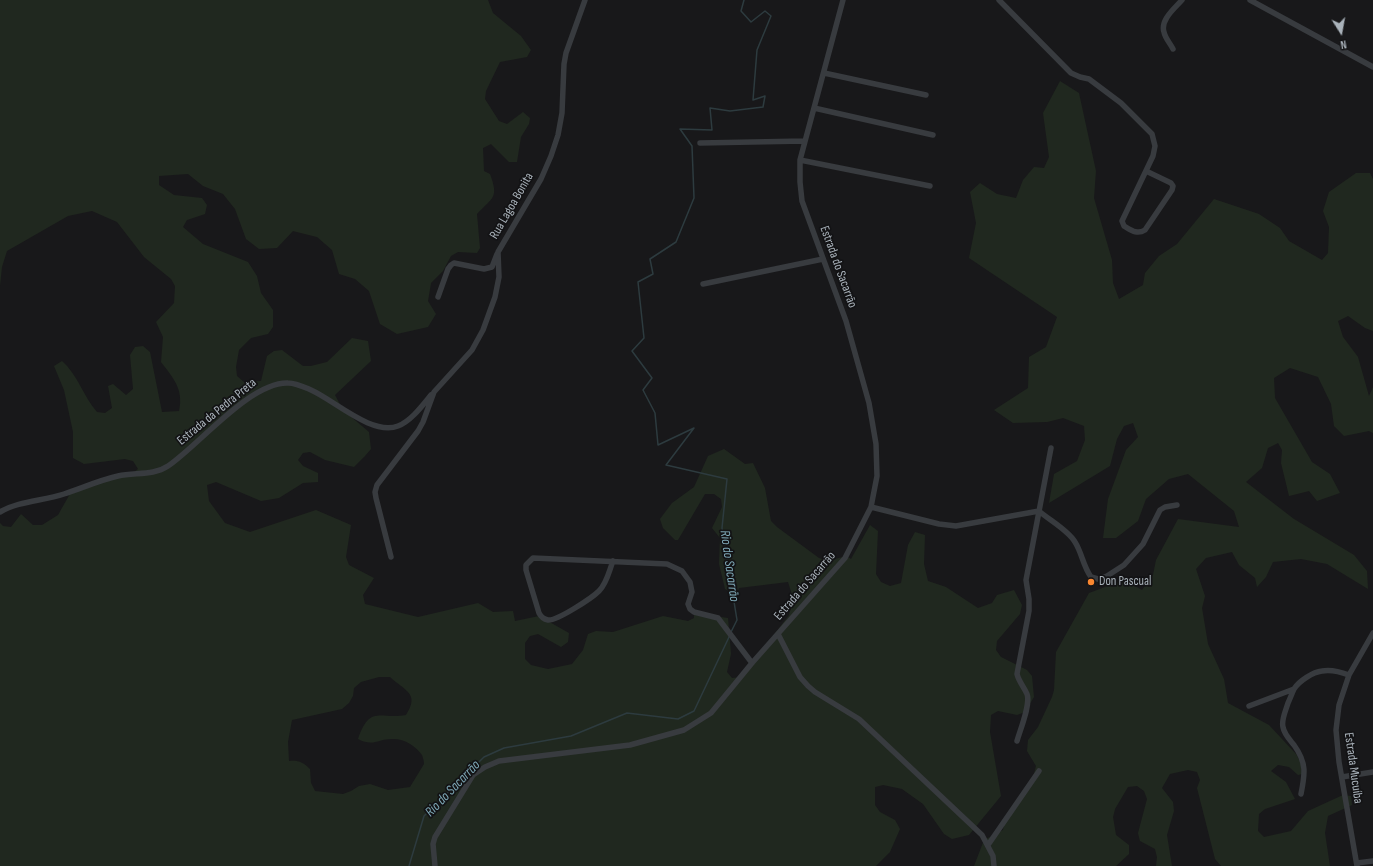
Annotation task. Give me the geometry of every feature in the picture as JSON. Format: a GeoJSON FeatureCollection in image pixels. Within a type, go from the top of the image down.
{"type":"FeatureCollection","features":[{"type":"Feature","properties":{"kind":"street","name":"Rua Lagoa Bonita"},"geometry":{"type":"LineString","coordinates":[[391,557],[375,492],[377,485],[418,432],[434,392],[472,350],[483,330],[495,297],[499,277],[498,252],[541,179],[558,135],[562,114],[564,64],[566,53],[585,0]]}},
{"type":"Feature","properties":{"kind":"street","name":"Estrada do Sacarrão"},"geometry":{"type":"LineString","coordinates":[[435,866],[433,844],[435,837],[473,775],[485,767],[499,761],[630,745],[684,730],[711,713],[752,663],[845,558],[871,507],[877,476],[876,444],[869,403],[846,321],[802,201],[800,182],[800,160],[843,0]]}},
{"type":"Feature","properties":{"kind":"street"},"geometry":{"type":"LineString","coordinates":[[999,0],[1071,74],[1089,79],[1121,103],[1152,134],[1155,146],[1153,156],[1122,221],[1124,226],[1137,233],[1141,233],[1145,230],[1172,190],[1173,186],[1171,183],[1146,171]]}},
{"type":"Feature","properties":{"kind":"street"},"geometry":{"type":"LineString","coordinates":[[1173,49],[1164,33],[1163,26],[1165,20],[1182,0]]}},
{"type":"Feature","properties":{"kind":"street"},"geometry":{"type":"LineString","coordinates":[[1250,0],[1373,67]]}},
{"type":"Feature","properties":{"kind":"street"},"geometry":{"type":"LineString","coordinates":[[824,73],[926,95]]}},
{"type":"Feature","properties":{"kind":"street"},"geometry":{"type":"LineString","coordinates":[[814,108],[932,135]]}},
{"type":"Feature","properties":{"kind":"street"},"geometry":{"type":"LineString","coordinates":[[700,143],[805,141]]}},
{"type":"Feature","properties":{"kind":"street"},"geometry":{"type":"LineString","coordinates":[[800,160],[930,186]]}},
{"type":"Feature","properties":{"kind":"street"},"geometry":{"type":"LineString","coordinates":[[438,297],[450,265],[454,263],[489,268],[492,267],[498,252]]}},
{"type":"Feature","properties":{"kind":"street"},"geometry":{"type":"LineString","coordinates":[[703,284],[823,259]]}},
{"type":"Feature","properties":{"kind":"street","name":"Estrada da Pedra Preta"},"geometry":{"type":"LineString","coordinates":[[0,512],[16,506],[64,495],[118,476],[161,470],[176,460],[240,405],[263,388],[274,384],[288,382],[295,384],[318,393],[361,420],[374,426],[388,428],[399,426],[408,419],[434,392]]}},
{"type":"Feature","properties":{"kind":"street"},"geometry":{"type":"LineString","coordinates":[[1017,741],[1028,704],[1028,696],[1018,679],[1017,674],[1029,611],[1026,580],[1051,448]]}},
{"type":"Feature","properties":{"kind":"street"},"geometry":{"type":"LineString","coordinates":[[871,507],[939,524],[956,526],[1039,511],[1071,536],[1075,542],[1086,570],[1091,577],[1098,579],[1108,576],[1124,564],[1143,544],[1160,510],[1165,507],[1178,505]]}},
{"type":"Feature","properties":{"kind":"street"},"geometry":{"type":"LineString","coordinates":[[612,560],[606,579],[599,591],[585,602],[566,614],[550,620],[543,618],[539,613],[526,570],[526,565],[533,558],[612,560],[667,564],[682,571],[690,582],[692,592],[688,604],[690,609],[694,612],[718,618],[752,663]]}},
{"type":"Feature","properties":{"kind":"street","name":"Estrada Mucuíba"},"geometry":{"type":"LineString","coordinates":[[1357,864],[1336,743],[1336,730],[1339,705],[1349,675],[1373,633]]}},
{"type":"Feature","properties":{"kind":"street"},"geometry":{"type":"LineString","coordinates":[[778,634],[800,677],[808,686],[815,692],[859,719],[982,835],[993,856],[994,866]]}},
{"type":"Feature","properties":{"kind":"street"},"geometry":{"type":"LineString","coordinates":[[1301,794],[1305,772],[1303,759],[1284,730],[1282,724],[1294,689],[1301,681],[1322,671],[1338,672],[1349,675]]}},
{"type":"Feature","properties":{"kind":"street"},"geometry":{"type":"LineString","coordinates":[[1249,706],[1294,689]]}},
{"type":"Feature","properties":{"kind":"street"},"geometry":{"type":"LineString","coordinates":[[988,845],[1039,771]]}},
{"type":"Feature","properties":{"kind":"street"},"geometry":{"type":"LineString","coordinates":[[1342,777],[1373,772]]}},
{"type":"Feature","properties":{"kind":"street"},"geometry":{"type":"LineString","coordinates":[[1357,864],[1373,860]]}},
{"type":"Feature","properties":{"kind":"shaded area"},"geometry":{"type":"Polygon","coordinates":[[[0,0],[488,0],[493,13],[521,36],[531,50],[527,57],[500,62],[486,91],[485,99],[499,121],[507,124],[523,112],[530,118],[529,124],[521,137],[517,162],[509,162],[491,144],[483,148],[484,171],[490,174],[493,182],[494,193],[491,200],[477,214],[480,248],[477,253],[458,252],[451,256],[443,271],[431,283],[428,301],[436,314],[428,327],[397,334],[380,324],[369,291],[355,279],[339,274],[332,250],[317,237],[293,231],[277,248],[259,249],[246,239],[235,209],[223,194],[203,186],[188,174],[159,176],[159,185],[174,195],[202,198],[207,205],[205,214],[187,220],[183,227],[203,244],[248,262],[257,276],[261,293],[273,310],[273,327],[268,334],[251,338],[239,350],[236,367],[237,376],[244,382],[261,381],[267,356],[274,351],[282,350],[303,366],[311,366],[327,362],[352,338],[368,341],[371,361],[335,395],[343,410],[369,432],[371,449],[365,456],[354,467],[325,460],[310,452],[303,453],[298,460],[303,466],[318,473],[318,482],[303,483],[279,498],[261,501],[216,482],[207,485],[209,501],[225,523],[250,532],[316,510],[351,525],[346,557],[349,565],[374,578],[363,595],[365,604],[418,617],[478,603],[493,612],[513,611],[515,621],[539,616],[569,633],[568,642],[561,647],[538,634],[530,636],[525,643],[525,659],[531,665],[548,669],[572,664],[583,650],[588,634],[596,631],[613,632],[663,616],[688,621],[694,618],[694,613],[728,618],[731,654],[727,672],[732,678],[742,677],[789,615],[793,598],[788,582],[739,588],[736,595],[725,589],[719,564],[720,538],[712,528],[722,507],[721,499],[714,494],[705,494],[678,540],[675,540],[663,528],[660,519],[672,503],[694,487],[708,456],[724,449],[745,464],[753,463],[765,488],[771,521],[819,558],[828,561],[846,556],[851,559],[870,525],[878,531],[876,574],[881,582],[890,586],[901,583],[908,545],[915,532],[925,535],[924,564],[928,581],[946,587],[978,608],[992,603],[997,595],[1014,590],[1022,605],[1020,614],[997,641],[996,650],[1001,657],[1027,670],[1032,676],[1034,697],[1025,712],[1017,715],[998,711],[991,715],[990,732],[1001,796],[969,835],[952,839],[944,834],[923,804],[902,789],[883,785],[875,787],[875,805],[880,812],[895,820],[900,829],[890,852],[876,866],[0,866],[0,523],[3,526],[11,527],[21,514],[33,525],[42,525],[58,515],[71,492],[79,487],[130,475],[138,469],[133,461],[125,459],[84,464],[73,458],[73,432],[64,390],[54,366],[62,361],[76,379],[92,406],[97,412],[105,413],[112,408],[108,386],[113,384],[126,395],[133,389],[130,355],[135,347],[143,346],[150,352],[162,412],[179,411],[180,396],[179,390],[170,373],[161,362],[163,337],[156,322],[174,303],[175,286],[171,279],[144,257],[117,222],[92,211],[68,216],[7,251],[2,267],[0,286],[0,0]],[[379,677],[361,682],[354,688],[353,696],[349,703],[342,709],[292,720],[288,742],[289,761],[300,762],[310,769],[311,783],[315,791],[343,794],[359,786],[370,784],[388,790],[410,787],[424,764],[422,755],[416,749],[405,741],[396,739],[387,739],[372,743],[358,739],[362,728],[372,717],[406,715],[410,708],[412,702],[409,693],[390,677],[379,677]]]}},
{"type":"Feature","properties":{"kind":"shaded area"},"geometry":{"type":"Polygon","coordinates":[[[1060,81],[1079,93],[1096,171],[1094,198],[1112,260],[1113,283],[1119,299],[1143,285],[1145,273],[1159,256],[1177,244],[1214,199],[1259,214],[1280,228],[1289,241],[1322,260],[1328,253],[1329,227],[1323,211],[1329,192],[1356,173],[1370,173],[1373,179],[1373,331],[1365,328],[1348,316],[1338,321],[1343,337],[1358,357],[1369,396],[1373,387],[1373,433],[1369,431],[1344,436],[1334,426],[1331,404],[1318,377],[1290,368],[1274,378],[1275,398],[1312,462],[1330,474],[1340,493],[1317,501],[1309,491],[1289,496],[1281,463],[1282,450],[1278,443],[1268,448],[1262,468],[1246,482],[1294,519],[1354,555],[1367,571],[1368,589],[1327,564],[1301,559],[1273,562],[1266,577],[1257,587],[1255,578],[1239,565],[1232,552],[1206,558],[1196,569],[1205,596],[1202,608],[1208,644],[1224,679],[1228,703],[1269,725],[1296,754],[1301,763],[1302,774],[1298,775],[1289,767],[1278,765],[1271,771],[1286,782],[1295,799],[1265,809],[1259,814],[1258,831],[1264,837],[1291,831],[1308,811],[1343,795],[1351,796],[1352,805],[1328,816],[1325,833],[1330,866],[1221,866],[1215,859],[1197,788],[1200,780],[1197,772],[1188,770],[1170,774],[1162,788],[1173,802],[1174,811],[1167,835],[1172,866],[1156,866],[1157,857],[1155,849],[1140,841],[1138,833],[1147,799],[1144,791],[1137,786],[1128,787],[1115,809],[1113,817],[1116,835],[1129,845],[1129,854],[1116,866],[974,866],[984,840],[1003,830],[1005,819],[1032,782],[1036,766],[1027,751],[1028,740],[1038,727],[1052,697],[1054,690],[1056,652],[1089,593],[1124,580],[1142,590],[1153,575],[1156,560],[1178,519],[1239,527],[1234,511],[1188,474],[1169,479],[1146,499],[1138,521],[1116,538],[1103,538],[1108,499],[1126,450],[1138,437],[1133,423],[1124,426],[1117,439],[1110,466],[1049,503],[1054,474],[1077,461],[1085,440],[1084,426],[1063,418],[1047,422],[1013,423],[994,410],[1028,388],[1029,357],[1046,347],[1057,317],[969,258],[976,223],[970,192],[980,183],[997,194],[1016,198],[1023,180],[1034,167],[1044,168],[1049,157],[1043,113],[1060,81]]]}},
{"type":"Feature","properties":{"kind":"waterway","name":"Rio do Sacarrão"},"geometry":{"type":"LineString","coordinates":[[731,632],[737,620],[722,528],[727,479],[666,465],[694,428],[658,445],[655,413],[643,390],[652,378],[632,351],[644,338],[638,282],[653,274],[650,259],[676,242],[694,198],[692,146],[680,129],[712,130],[710,108],[730,111],[763,107],[765,96],[753,100],[757,50],[771,16],[765,11],[751,22],[741,11],[744,0]]}},
{"type":"Feature","properties":{"kind":"waterway","name":"Rio do Sacarrão"},"geometry":{"type":"LineString","coordinates":[[409,866],[424,816],[484,757],[504,748],[571,736],[627,713],[678,719],[694,711],[730,635]]}},
{"type":"Feature","properties":{"kind":"place","name":"Don Pascual"},"geometry":{"type":"Point","coordinates":[1091,582]}}]}
